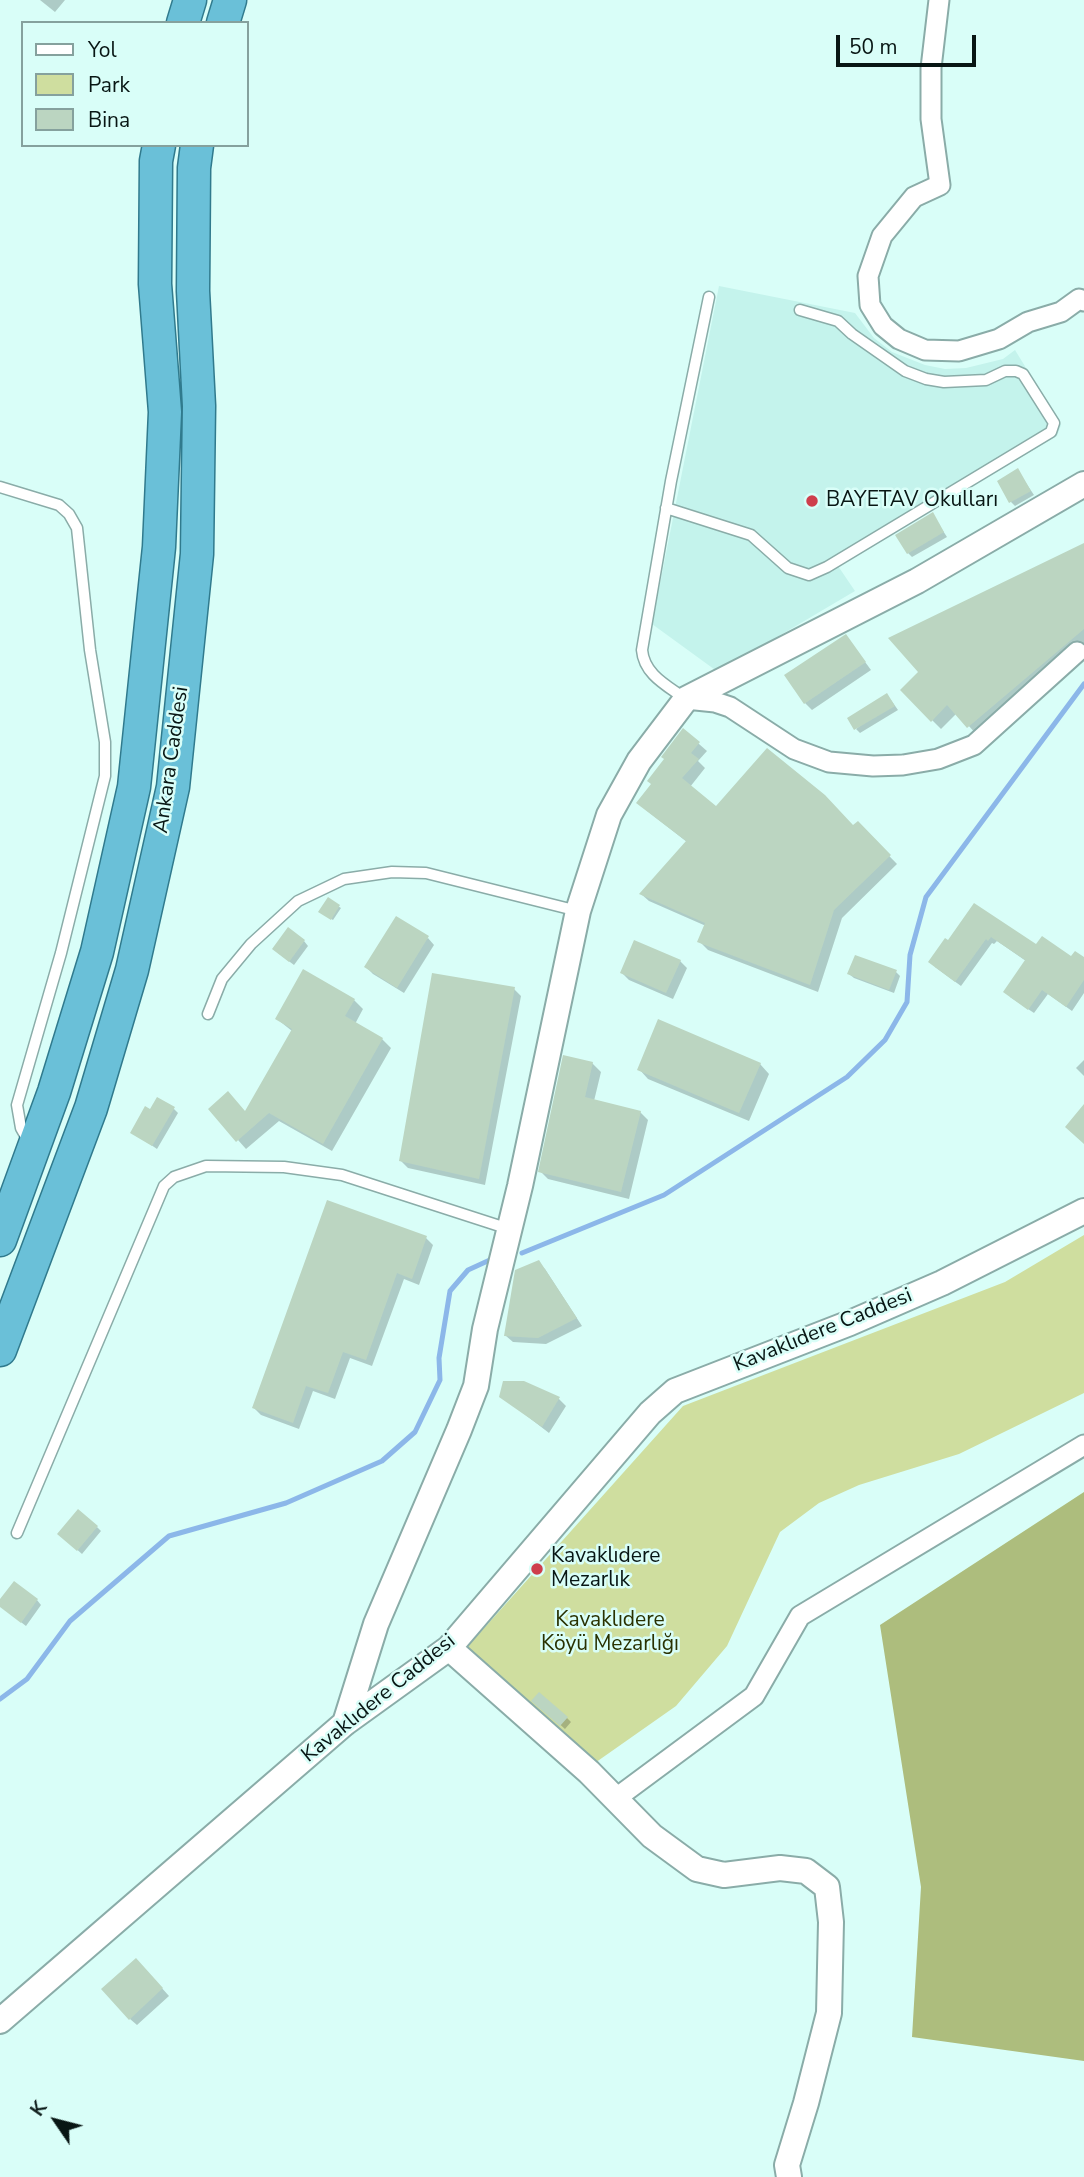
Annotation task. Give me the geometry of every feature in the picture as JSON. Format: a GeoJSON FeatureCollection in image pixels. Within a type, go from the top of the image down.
{"type":"FeatureCollection","features":[{"type":"Feature","properties":{"kind":"highway"},"geometry":{"type":"LineString","coordinates":[[184,21],[190,0]]}},
{"type":"Feature","properties":{"kind":"highway"},"geometry":{"type":"LineString","coordinates":[[224,21],[230,0]]}},
{"type":"Feature","properties":{"kind":"highway","name":"Ankara Caddesi"},"geometry":{"type":"LineString","coordinates":[[0,1240],[54,1092],[97,952],[134,787],[159,547],[164,412],[155,284],[156,161],[159,147]]}},
{"type":"Feature","properties":{"kind":"highway","name":"Ankara Caddesi"},"geometry":{"type":"LineString","coordinates":[[0,1350],[91,1108],[132,970],[173,787],[197,554],[198,405],[193,291],[194,167],[197,147]]}},
{"type":"Feature","properties":{"kind":"street"},"geometry":{"type":"LineString","coordinates":[[939,0],[931,68],[931,119],[940,185],[914,197],[882,236],[868,276],[870,305],[883,326],[899,339],[925,350],[959,351],[999,339],[1028,322],[1061,312],[1079,299],[1084,301]]}},
{"type":"Feature","properties":{"kind":"street"},"geometry":{"type":"LineString","coordinates":[[345,1723],[376,1624],[476,1386],[485,1329],[578,911],[609,815],[639,761],[686,699],[906,587],[1084,484]]}},
{"type":"Feature","properties":{"kind":"street"},"geometry":{"type":"LineString","coordinates":[[686,699],[715,702],[730,708],[794,749],[829,762],[873,766],[903,765],[938,759],[974,745],[1077,652]]}},
{"type":"Feature","properties":{"kind":"street","name":"Kavaklıdere Caddesi"},"geometry":{"type":"LineString","coordinates":[[0,2021],[345,1723],[449,1648],[650,1413],[675,1391],[850,1323],[942,1283],[1084,1211]]}},
{"type":"Feature","properties":{"kind":"street"},"geometry":{"type":"LineString","coordinates":[[615,1799],[754,1696],[800,1616],[1084,1445]]}},
{"type":"Feature","properties":{"kind":"street"},"geometry":{"type":"LineString","coordinates":[[449,1648],[589,1772],[652,1836],[697,1869],[724,1875],[780,1868],[806,1871],[827,1887],[831,1922],[828,2013],[806,2103],[787,2165],[789,2177]]}},
{"type":"Feature","properties":{"kind":"lane"},"geometry":{"type":"LineString","coordinates":[[686,699],[648,671],[642,650],[666,508],[709,297]]}},
{"type":"Feature","properties":{"kind":"lane"},"geometry":{"type":"LineString","coordinates":[[666,508],[751,535],[788,568],[809,575],[827,567],[1051,432],[1054,424],[1023,374],[1005,371],[986,380],[944,382],[926,379],[905,372],[838,321],[800,310]]}},
{"type":"Feature","properties":{"kind":"lane"},"geometry":{"type":"LineString","coordinates":[[0,487],[58,505],[69,514],[77,528],[90,650],[106,742],[105,776],[61,953],[17,1105],[21,1128],[33,1149]]}},
{"type":"Feature","properties":{"kind":"lane"},"geometry":{"type":"LineString","coordinates":[[208,1014],[222,979],[251,944],[298,901],[344,879],[392,872],[426,873],[578,911]]}},
{"type":"Feature","properties":{"kind":"lane"},"geometry":{"type":"LineString","coordinates":[[17,1533],[164,1185],[174,1177],[206,1166],[284,1167],[342,1175],[509,1229]]}},
{"type":"Feature","properties":{"kind":"shaded area","name":"BAYETAV Okulları"},"geometry":{"type":"Polygon","coordinates":[[[719,286],[855,313],[874,338],[892,352],[925,365],[945,369],[966,368],[1003,359],[1015,350],[1061,425],[1057,436],[838,566],[855,591],[718,672],[652,624],[719,286]]]}},
{"type":"Feature","properties":{"kind":"green space","name":"Kavaklıdere Köyü Mezarlığı"},"geometry":{"type":"Polygon","coordinates":[[[1084,1235],[1084,1393],[959,1454],[859,1485],[819,1503],[780,1532],[727,1646],[676,1706],[592,1765],[460,1655],[683,1406],[1005,1282],[1084,1235]]]}},
{"type":"Feature","properties":{"kind":"green space"},"geometry":{"type":"Polygon","coordinates":[[[1084,1492],[1084,2061],[912,2037],[921,1887],[880,1625],[1084,1492]]]}},
{"type":"Feature","properties":{"kind":"building"},"geometry":{"type":"Polygon","coordinates":[[[1018,468],[1031,491],[1009,503],[997,481],[1018,468]]]}},
{"type":"Feature","properties":{"kind":"building"},"geometry":{"type":"Polygon","coordinates":[[[933,512],[944,532],[907,554],[895,535],[933,512]]]}},
{"type":"Feature","properties":{"kind":"building"},"geometry":{"type":"Polygon","coordinates":[[[1084,543],[1084,629],[967,728],[947,705],[931,722],[900,690],[918,672],[888,638],[1084,543]]]}},
{"type":"Feature","properties":{"kind":"building"},"geometry":{"type":"Polygon","coordinates":[[[846,634],[866,662],[804,704],[784,675],[846,634]]]}},
{"type":"Feature","properties":{"kind":"building"},"geometry":{"type":"Polygon","coordinates":[[[887,693],[895,706],[854,730],[847,718],[887,693]]]}},
{"type":"Feature","properties":{"kind":"building"},"geometry":{"type":"Polygon","coordinates":[[[683,728],[700,742],[691,753],[699,759],[682,778],[716,806],[767,748],[825,795],[853,825],[858,821],[891,855],[834,910],[810,985],[697,942],[705,923],[639,894],[686,841],[636,803],[651,784],[647,781],[664,759],[661,757],[683,728]]]}},
{"type":"Feature","properties":{"kind":"building"},"geometry":{"type":"Polygon","coordinates":[[[328,897],[340,905],[331,920],[318,912],[328,897]]]}},
{"type":"Feature","properties":{"kind":"building"},"geometry":{"type":"Polygon","coordinates":[[[974,903],[1036,944],[1042,936],[1071,956],[1075,951],[1084,957],[1084,980],[1066,1007],[1042,990],[1028,1010],[1003,992],[1025,960],[991,937],[988,941],[986,939],[955,982],[928,962],[945,938],[948,940],[974,903]]]}},
{"type":"Feature","properties":{"kind":"building"},"geometry":{"type":"Polygon","coordinates":[[[396,916],[429,936],[397,988],[364,967],[396,916]]]}},
{"type":"Feature","properties":{"kind":"building"},"geometry":{"type":"Polygon","coordinates":[[[288,927],[305,940],[289,962],[272,949],[288,927]]]}},
{"type":"Feature","properties":{"kind":"building"},"geometry":{"type":"Polygon","coordinates":[[[634,940],[681,960],[666,993],[620,973],[634,940]]]}},
{"type":"Feature","properties":{"kind":"building"},"geometry":{"type":"Polygon","coordinates":[[[855,955],[897,970],[889,990],[847,974],[855,955]]]}},
{"type":"Feature","properties":{"kind":"building"},"geometry":{"type":"Polygon","coordinates":[[[303,969],[355,999],[345,1016],[383,1038],[323,1144],[269,1113],[236,1142],[208,1109],[228,1091],[245,1111],[292,1029],[275,1019],[303,969]]]}},
{"type":"Feature","properties":{"kind":"building"},"geometry":{"type":"Polygon","coordinates":[[[432,973],[515,987],[479,1179],[399,1161],[432,973]]]}},
{"type":"Feature","properties":{"kind":"building"},"geometry":{"type":"Polygon","coordinates":[[[658,1019],[761,1063],[739,1113],[637,1070],[658,1019]]]}},
{"type":"Feature","properties":{"kind":"building"},"geometry":{"type":"Polygon","coordinates":[[[563,1055],[593,1062],[585,1097],[641,1111],[621,1192],[538,1172],[563,1055]]]}},
{"type":"Feature","properties":{"kind":"building"},"geometry":{"type":"Polygon","coordinates":[[[157,1097],[175,1107],[152,1146],[130,1133],[145,1106],[150,1109],[157,1097]]]}},
{"type":"Feature","properties":{"kind":"building"},"geometry":{"type":"Polygon","coordinates":[[[1084,1104],[1084,1144],[1065,1127],[1084,1104]]]}},
{"type":"Feature","properties":{"kind":"building"},"geometry":{"type":"Polygon","coordinates":[[[327,1200],[427,1236],[412,1279],[397,1273],[366,1360],[343,1352],[328,1393],[306,1386],[293,1423],[252,1408],[327,1200]]]}},
{"type":"Feature","properties":{"kind":"building"},"geometry":{"type":"Polygon","coordinates":[[[539,1260],[577,1318],[538,1338],[504,1336],[515,1270],[539,1260]]]}},
{"type":"Feature","properties":{"kind":"building"},"geometry":{"type":"Polygon","coordinates":[[[503,1381],[524,1381],[560,1397],[542,1427],[499,1397],[503,1381]]]}},
{"type":"Feature","properties":{"kind":"building"},"geometry":{"type":"Polygon","coordinates":[[[78,1509],[98,1526],[77,1551],[57,1534],[78,1509]]]}},
{"type":"Feature","properties":{"kind":"building"},"geometry":{"type":"Polygon","coordinates":[[[14,1581],[38,1599],[21,1623],[0,1607],[0,1599],[14,1581]]]}},
{"type":"Feature","properties":{"kind":"building"},"geometry":{"type":"Polygon","coordinates":[[[539,1692],[568,1717],[560,1726],[531,1701],[539,1692]]]}},
{"type":"Feature","properties":{"kind":"building"},"geometry":{"type":"Polygon","coordinates":[[[136,1958],[163,1988],[129,2020],[101,1989],[136,1958]]]}},
{"type":"Feature","properties":{"kind":"waterway"},"geometry":{"type":"LineString","coordinates":[[522,1253],[664,1195],[847,1077],[885,1040],[907,1002],[910,955],[926,897],[1084,684]]}},
{"type":"Feature","properties":{"kind":"waterway"},"geometry":{"type":"LineString","coordinates":[[0,1699],[27,1679],[70,1621],[169,1536],[286,1503],[382,1461],[415,1432],[440,1380],[439,1358],[450,1291],[468,1270],[492,1259]]}},
{"type":"Feature","properties":{"kind":"place","name":"BAYETAV Okulları"},"geometry":{"type":"Point","coordinates":[812,501]}},
{"type":"Feature","properties":{"kind":"place","name":"Kavaklıdere Mezarlık"},"geometry":{"type":"Point","coordinates":[537,1569]}}]}
